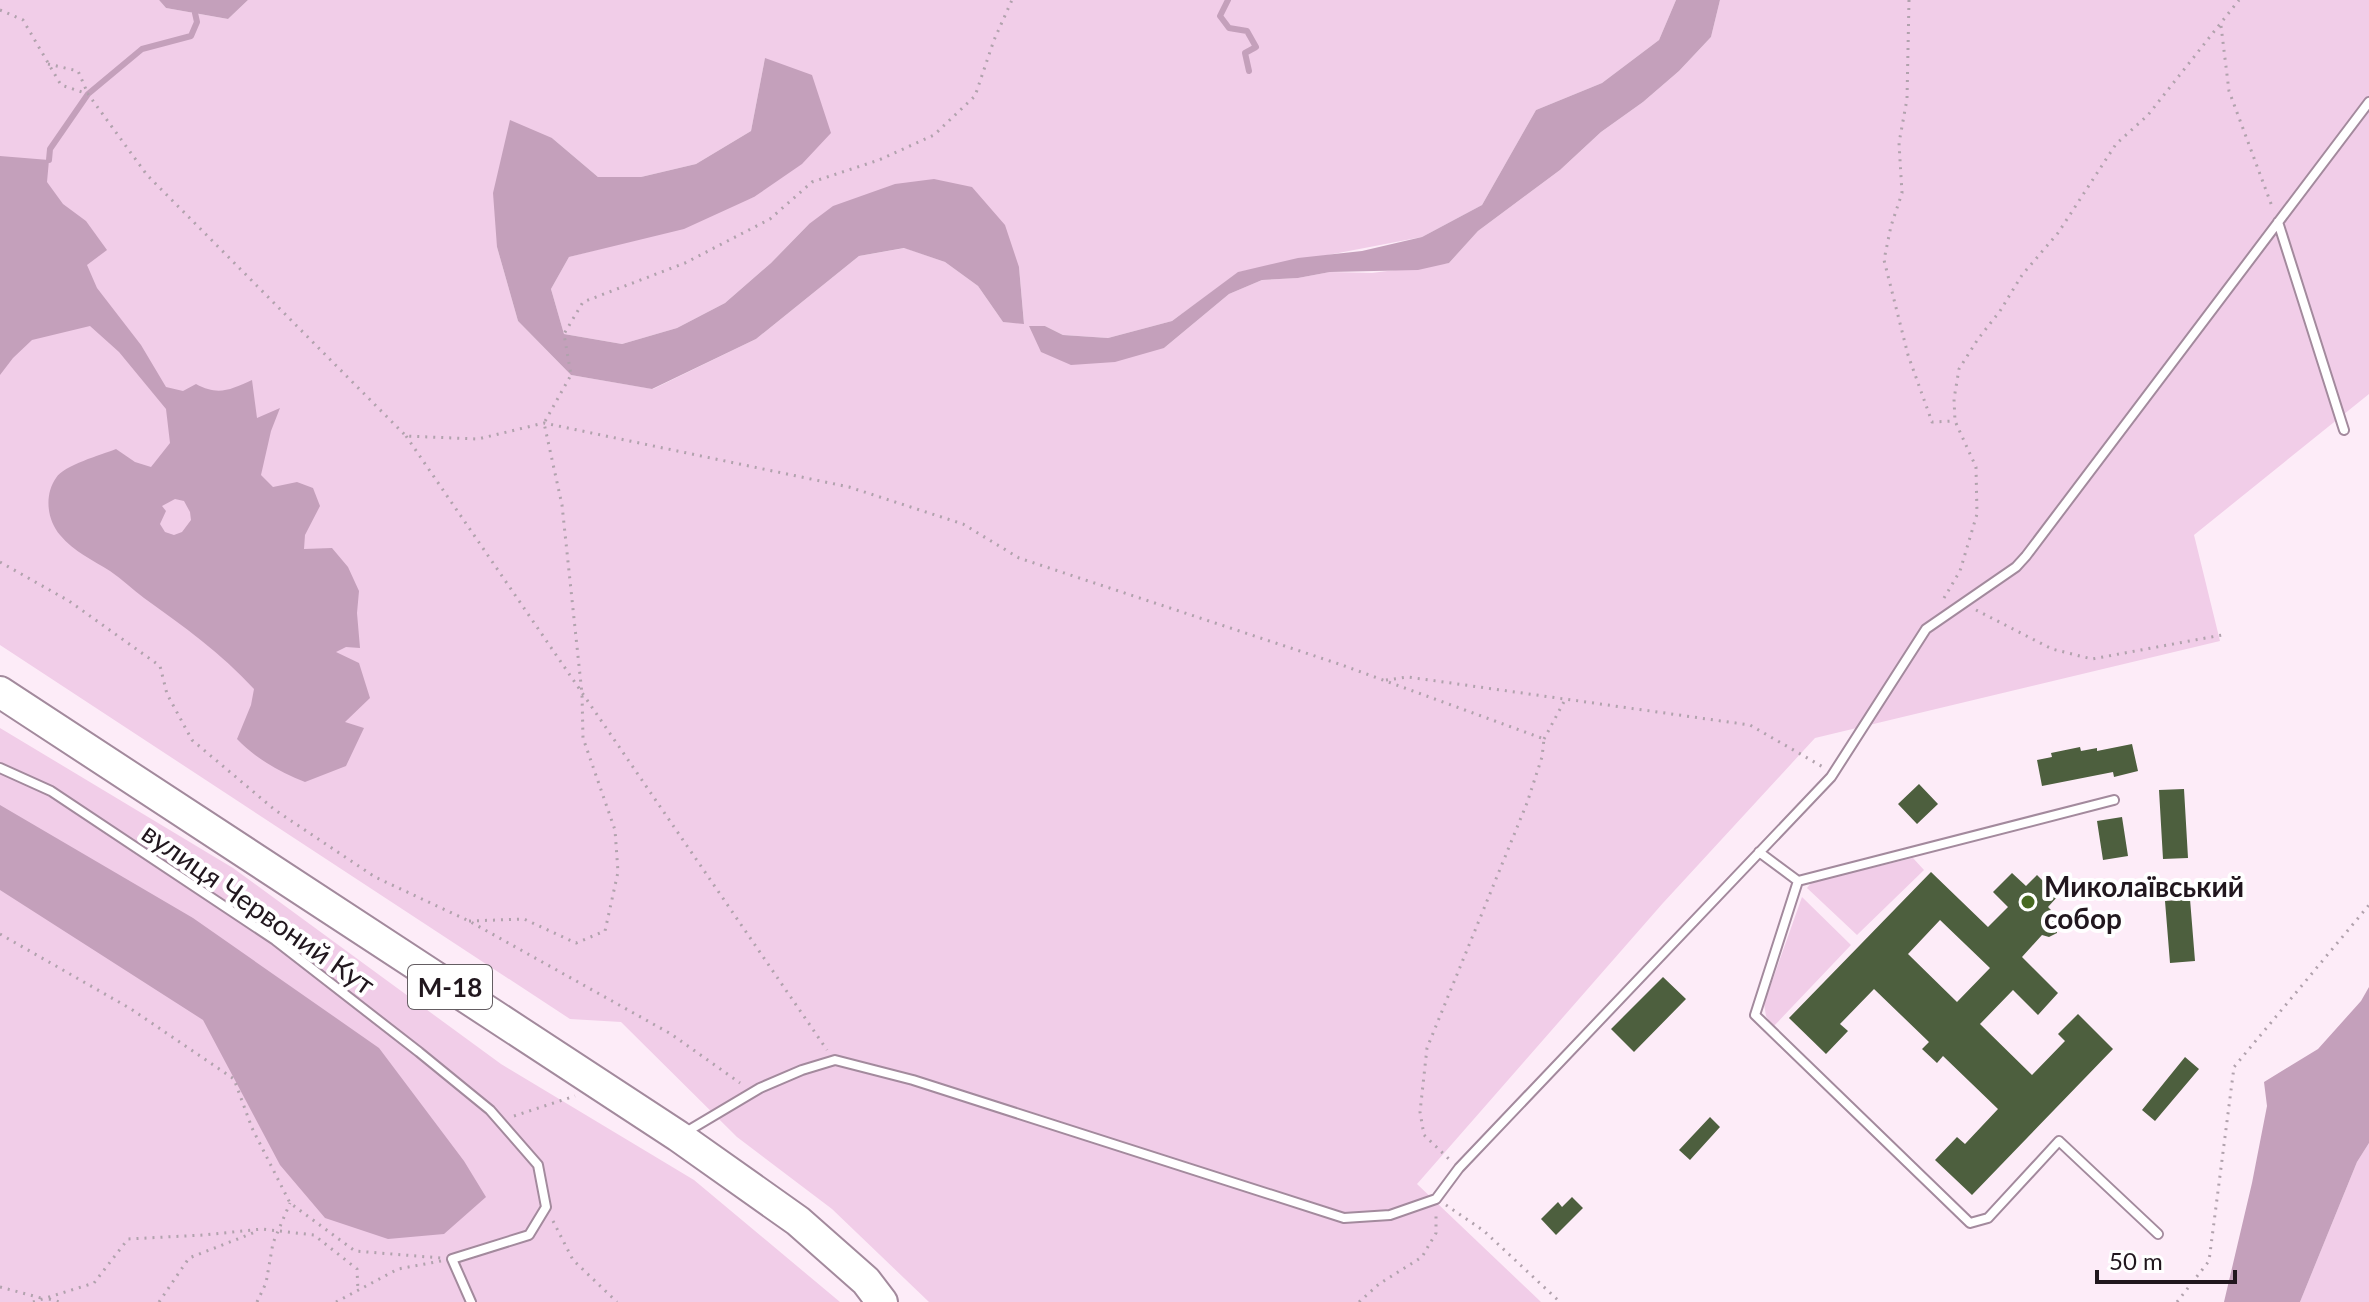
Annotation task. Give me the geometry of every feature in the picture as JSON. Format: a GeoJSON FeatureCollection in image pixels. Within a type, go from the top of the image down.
{"type":"FeatureCollection","features":[{"type":"Feature","properties":{"kind":"highway","name":"М-18"},"geometry":{"type":"LineString","coordinates":[[0,692],[678,1136],[798,1221],[866,1281],[882,1302]]}},
{"type":"Feature","properties":{"kind":"lane"},"geometry":{"type":"LineString","coordinates":[[678,1136],[753,1092],[802,1070],[835,1060],[913,1080],[1344,1218],[1390,1215],[1436,1199],[1459,1168],[1833,773],[1926,629],[2016,567],[2026,556],[2369,102]]}},
{"type":"Feature","properties":{"kind":"lane"},"geometry":{"type":"LineString","coordinates":[[2278,222],[2344,430]]}},
{"type":"Feature","properties":{"kind":"lane","name":"вулиця Червоний Кут"},"geometry":{"type":"LineString","coordinates":[[0,768],[51,791],[275,940],[419,1052],[498,1120],[538,1165],[546,1207]]}},
{"type":"Feature","properties":{"kind":"lane"},"geometry":{"type":"LineString","coordinates":[[1798,881],[2114,800]]}},
{"type":"Feature","properties":{"kind":"lane"},"geometry":{"type":"LineString","coordinates":[[1759,852],[1798,881]]}},
{"type":"Feature","properties":{"kind":"lane"},"geometry":{"type":"LineString","coordinates":[[1798,881],[1755,1015],[1970,1223],[1988,1218],[2059,1141],[2158,1234]]}},
{"type":"Feature","properties":{"kind":"lane"},"geometry":{"type":"LineString","coordinates":[[471,1302],[452,1259],[529,1235],[546,1207]]}},
{"type":"Feature","properties":{"kind":"path"},"geometry":{"type":"LineString","coordinates":[[469,921],[524,919],[576,943],[605,931],[618,872],[615,830],[583,738],[582,694],[562,505],[544,423],[571,375],[564,334],[583,302],[673,268],[770,219],[812,182],[879,160],[934,135],[975,96],[994,40],[1012,0]]}},
{"type":"Feature","properties":{"kind":"path"},"geometry":{"type":"LineString","coordinates":[[1909,0],[1907,99],[1899,143],[1902,193],[1884,260],[1908,355],[1932,422],[1955,421]]}},
{"type":"Feature","properties":{"kind":"path"},"geometry":{"type":"LineString","coordinates":[[1926,629],[1960,571],[1977,514],[1976,467],[1955,421],[1954,399],[1959,369],[2022,275],[2058,233],[2116,144],[2148,115],[2239,0]]}},
{"type":"Feature","properties":{"kind":"path"},"geometry":{"type":"LineString","coordinates":[[0,10],[23,20],[61,85],[88,94]]}},
{"type":"Feature","properties":{"kind":"path"},"geometry":{"type":"LineString","coordinates":[[2221,26],[2229,91],[2278,222]]}},
{"type":"Feature","properties":{"kind":"path"},"geometry":{"type":"LineString","coordinates":[[48,65],[78,71],[88,94],[147,175],[406,436],[835,1060]]}},
{"type":"Feature","properties":{"kind":"path"},"geometry":{"type":"LineString","coordinates":[[406,436],[478,439],[544,423],[849,487],[963,524],[1019,558],[1384,681],[1544,739]]}},
{"type":"Feature","properties":{"kind":"path"},"geometry":{"type":"LineString","coordinates":[[0,562],[69,601],[160,666],[167,694],[192,740],[275,810],[375,877],[469,921],[671,1034],[753,1092]]}},
{"type":"Feature","properties":{"kind":"path"},"geometry":{"type":"LineString","coordinates":[[1962,603],[2052,649],[2092,659],[2222,635]]}},
{"type":"Feature","properties":{"kind":"path"},"geometry":{"type":"LineString","coordinates":[[1384,681],[1408,677],[1750,725],[1833,773]]}},
{"type":"Feature","properties":{"kind":"path"},"geometry":{"type":"LineString","coordinates":[[1459,1168],[1424,1135],[1420,1112],[1427,1048],[1527,803],[1542,757],[1544,739],[1566,698]]}},
{"type":"Feature","properties":{"kind":"path"},"geometry":{"type":"LineString","coordinates":[[2177,1302],[2209,1261],[2234,1067],[2369,905]]}},
{"type":"Feature","properties":{"kind":"path"},"geometry":{"type":"LineString","coordinates":[[0,934],[131,1009],[234,1079],[252,1128],[290,1203],[355,1251],[452,1259]]}},
{"type":"Feature","properties":{"kind":"path"},"geometry":{"type":"LineString","coordinates":[[498,1120],[584,1094]]}},
{"type":"Feature","properties":{"kind":"path"},"geometry":{"type":"LineString","coordinates":[[1359,1302],[1379,1284],[1422,1257],[1436,1233],[1436,1199]]}},
{"type":"Feature","properties":{"kind":"path"},"geometry":{"type":"LineString","coordinates":[[1436,1199],[1484,1231],[1560,1302]]}},
{"type":"Feature","properties":{"kind":"path"},"geometry":{"type":"LineString","coordinates":[[257,1302],[266,1283],[278,1231],[290,1203]]}},
{"type":"Feature","properties":{"kind":"path"},"geometry":{"type":"LineString","coordinates":[[546,1207],[573,1260],[617,1302]]}},
{"type":"Feature","properties":{"kind":"path"},"geometry":{"type":"LineString","coordinates":[[159,1302],[189,1258],[262,1229]]}},
{"type":"Feature","properties":{"kind":"path"},"geometry":{"type":"LineString","coordinates":[[33,1302],[94,1283],[128,1239],[262,1229],[314,1235],[357,1269],[358,1291]]}},
{"type":"Feature","properties":{"kind":"path"},"geometry":{"type":"LineString","coordinates":[[336,1302],[398,1269],[452,1259]]}},
{"type":"Feature","properties":{"kind":"path"},"geometry":{"type":"LineString","coordinates":[[0,1287],[60,1302]]}},
{"type":"Feature","properties":{"kind":"shaded area"},"geometry":{"type":"Polygon","coordinates":[[[0,0],[159,0],[166,8],[228,19],[248,0],[1676,0],[1659,40],[1602,83],[1536,110],[1482,205],[1422,237],[1239,272],[1172,321],[1108,338],[1063,335],[1045,326],[1041,352],[1164,348],[1229,294],[1262,280],[1330,272],[1372,273],[1449,263],[1478,231],[1560,170],[1601,132],[1679,71],[1711,37],[1720,0],[2369,0],[2369,394],[2194,535],[2220,641],[1815,738],[1663,903],[1417,1184],[1541,1302],[929,1302],[832,1209],[737,1137],[621,1022],[570,1019],[0,645],[0,0]],[[765,58],[751,131],[696,164],[641,177],[598,177],[552,138],[497,247],[518,321],[571,375],[653,389],[756,339],[859,256],[905,248],[945,262],[978,286],[1003,322],[1024,323],[1019,267],[809,224],[725,303],[677,328],[622,344],[564,334],[551,289],[569,257],[626,242],[754,197],[765,58]]]}},
{"type":"Feature","properties":{"kind":"shaded area"},"geometry":{"type":"Polygon","coordinates":[[[159,0],[248,0],[228,19],[166,8],[159,0]]]}},
{"type":"Feature","properties":{"kind":"shaded area"},"geometry":{"type":"Polygon","coordinates":[[[1676,0],[1720,0],[1711,37],[1679,71],[1643,102],[1601,132],[1560,170],[1478,231],[1449,263],[1418,270],[1330,272],[1262,280],[1229,294],[1164,348],[1115,362],[1071,365],[1041,352],[1029,326],[1045,326],[1063,335],[1108,338],[1172,321],[1238,272],[1298,258],[1362,251],[1422,237],[1482,205],[1536,110],[1602,83],[1659,40],[1676,0]]]}},
{"type":"Feature","properties":{"kind":"shaded area"},"geometry":{"type":"Polygon","coordinates":[[[765,58],[812,75],[831,133],[802,164],[754,197],[684,229],[569,257],[551,289],[564,334],[622,344],[677,328],[725,303],[809,224],[833,206],[895,184],[934,179],[972,187],[1005,225],[1019,267],[1024,324],[1003,322],[978,286],[945,262],[904,248],[859,256],[756,339],[652,389],[571,375],[518,321],[497,247],[493,193],[510,120],[552,138],[598,177],[641,177],[696,164],[751,131],[765,58]]]}},
{"type":"Feature","properties":{"kind":"shaded area"},"geometry":{"type":"Polygon","coordinates":[[[0,156],[49,160],[47,182],[63,204],[86,221],[107,250],[87,265],[97,288],[141,345],[166,387],[183,391],[196,384],[211,390],[224,390],[252,380],[257,418],[280,408],[261,475],[273,487],[297,482],[313,488],[320,506],[305,535],[304,549],[332,548],[348,567],[359,591],[360,648],[346,647],[336,652],[359,663],[370,698],[345,722],[364,728],[346,766],[305,782],[252,753],[237,739],[254,689],[201,640],[114,574],[71,546],[56,529],[50,515],[49,500],[52,485],[60,473],[116,449],[135,462],[151,467],[170,443],[166,409],[119,352],[90,326],[32,340],[0,375],[0,156]],[[175,499],[162,506],[166,511],[160,524],[165,532],[174,535],[182,532],[191,520],[184,501],[175,499]]]}},
{"type":"Feature","properties":{"kind":"shaded area"},"geometry":{"type":"Polygon","coordinates":[[[0,728],[233,868],[501,1064],[694,1180],[840,1302],[0,1302],[0,728]]]}},
{"type":"Feature","properties":{"kind":"shaded area"},"geometry":{"type":"Polygon","coordinates":[[[0,805],[193,918],[379,1048],[464,1161],[486,1197],[444,1234],[388,1239],[325,1218],[280,1165],[203,1020],[0,890],[0,805]]]}},
{"type":"Feature","properties":{"kind":"shaded area"},"geometry":{"type":"Polygon","coordinates":[[[1913,858],[1924,870],[1857,935],[1807,888],[1812,882],[1913,858]]]}},
{"type":"Feature","properties":{"kind":"shaded area"},"geometry":{"type":"Polygon","coordinates":[[[1802,897],[1851,945],[1773,1027],[1766,1016],[1764,1004],[1802,897]]]}},
{"type":"Feature","properties":{"kind":"shaded area"},"geometry":{"type":"Polygon","coordinates":[[[2369,987],[2369,1143],[2357,1162],[2300,1302],[2224,1302],[2267,1106],[2264,1082],[2318,1049],[2361,1001],[2369,987]]]}},
{"type":"Feature","properties":{"kind":"shaded area"},"geometry":{"type":"Polygon","coordinates":[[[2369,1143],[2369,1302],[2300,1302],[2357,1162],[2369,1143]]]}},
{"type":"Feature","properties":{"kind":"building"},"geometry":{"type":"Polygon","coordinates":[[[2132,744],[2138,771],[2114,777],[2113,772],[2042,786],[2037,760],[2052,757],[2051,753],[2080,747],[2081,751],[2097,748],[2097,751],[2132,744]]]}},
{"type":"Feature","properties":{"kind":"building"},"geometry":{"type":"Polygon","coordinates":[[[1919,784],[1938,804],[1917,824],[1898,804],[1919,784]]]}},
{"type":"Feature","properties":{"kind":"building"},"geometry":{"type":"Polygon","coordinates":[[[2184,789],[2188,858],[2163,859],[2159,790],[2184,789]]]}},
{"type":"Feature","properties":{"kind":"building"},"geometry":{"type":"Polygon","coordinates":[[[2122,817],[2128,856],[2103,860],[2097,821],[2122,817]]]}},
{"type":"Feature","properties":{"kind":"building"},"geometry":{"type":"Polygon","coordinates":[[[1931,872],[1988,927],[2008,907],[1993,892],[2012,873],[2026,886],[2037,875],[2058,896],[2048,907],[2059,918],[2056,921],[2057,933],[2049,937],[2042,935],[2022,957],[2058,993],[2038,1015],[2013,990],[1980,1024],[2032,1075],[2065,1041],[2058,1034],[2078,1014],[2113,1049],[1972,1195],[1935,1160],[1957,1137],[1965,1144],[1998,1109],[1943,1056],[1937,1063],[1922,1049],[1929,1042],[1874,989],[1840,1024],[1848,1031],[1826,1054],[1789,1018],[1931,872]],[[1940,920],[1908,954],[1957,1002],[1990,968],[1940,920]]]}},
{"type":"Feature","properties":{"kind":"building"},"geometry":{"type":"Polygon","coordinates":[[[2190,899],[2195,961],[2170,963],[2165,901],[2190,899]]]}},
{"type":"Feature","properties":{"kind":"building"},"geometry":{"type":"Polygon","coordinates":[[[1663,977],[1686,999],[1634,1052],[1611,1029],[1663,977]]]}},
{"type":"Feature","properties":{"kind":"building"},"geometry":{"type":"Polygon","coordinates":[[[2185,1057],[2199,1069],[2155,1121],[2142,1110],[2185,1057]]]}},
{"type":"Feature","properties":{"kind":"building"},"geometry":{"type":"Polygon","coordinates":[[[1710,1117],[1720,1127],[1690,1160],[1679,1150],[1710,1117]]]}},
{"type":"Feature","properties":{"kind":"building"},"geometry":{"type":"Polygon","coordinates":[[[1572,1197],[1583,1208],[1556,1235],[1541,1219],[1558,1202],[1562,1207],[1572,1197]]]}},
{"type":"Feature","properties":{"kind":"waterway"},"geometry":{"type":"LineString","coordinates":[[1228,0],[1220,16],[1229,28],[1247,31],[1256,47],[1245,53],[1249,71]]}},
{"type":"Feature","properties":{"kind":"waterway"},"geometry":{"type":"LineString","coordinates":[[49,160],[50,149],[88,94],[142,49],[191,36],[197,22],[195,13]]}},
{"type":"Feature","properties":{"kind":"place","name":"Миколаївський собор"},"geometry":{"type":"Point","coordinates":[2028,902]}}]}
